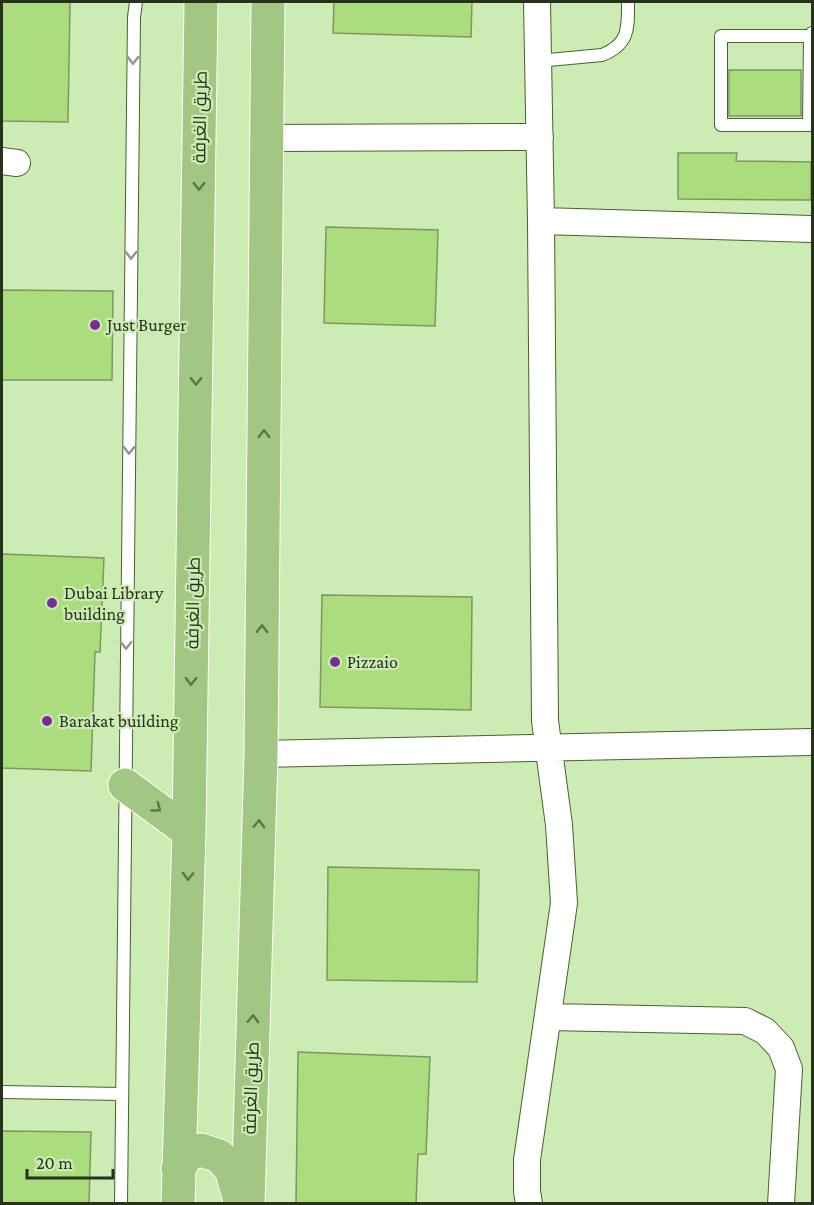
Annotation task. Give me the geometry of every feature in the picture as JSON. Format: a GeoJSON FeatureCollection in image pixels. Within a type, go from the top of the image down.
{"type":"FeatureCollection","features":[{"type":"Feature","properties":{"kind":"highway","name":"طريق الغرفة"},"geometry":{"type":"LineString","coordinates":[[178,1203],[189,832],[201,2]]}},
{"type":"Feature","properties":{"kind":"highway","name":"طريق الغرفة"},"geometry":{"type":"LineString","coordinates":[[248,1203],[261,754],[268,2]]}},
{"type":"Feature","properties":{"kind":"highway"},"geometry":{"type":"LineString","coordinates":[[125,785],[189,832]]}},
{"type":"Feature","properties":{"kind":"highway"},"geometry":{"type":"LineString","coordinates":[[178,1169],[188,1154],[201,1150],[219,1156],[231,1169],[241,1203]]}},
{"type":"Feature","properties":{"kind":"street"},"geometry":{"type":"LineString","coordinates":[[529,1203],[527,1160],[564,903],[559,825],[545,721],[537,2]]}},
{"type":"Feature","properties":{"kind":"street"},"geometry":{"type":"LineString","coordinates":[[266,138],[540,137]]}},
{"type":"Feature","properties":{"kind":"street"},"geometry":{"type":"LineString","coordinates":[[541,220],[813,229]]}},
{"type":"Feature","properties":{"kind":"street"},"geometry":{"type":"LineString","coordinates":[[261,754],[813,742]]}},
{"type":"Feature","properties":{"kind":"street"},"geometry":{"type":"LineString","coordinates":[[548,1017],[745,1021],[765,1031],[781,1048],[789,1069],[781,1203]]}},
{"type":"Feature","properties":{"kind":"lane"},"geometry":{"type":"LineString","coordinates":[[121,1203],[134,17],[136,2]]}},
{"type":"Feature","properties":{"kind":"lane"},"geometry":{"type":"LineString","coordinates":[[538,61],[602,55],[618,47],[627,31],[628,2]]}},
{"type":"Feature","properties":{"kind":"lane"},"geometry":{"type":"LineString","coordinates":[[811,35],[811,126],[721,125],[721,36],[811,35]]}},
{"type":"Feature","properties":{"kind":"lane"},"geometry":{"type":"LineString","coordinates":[[2,1092],[122,1094]]}},
{"type":"Feature","properties":{"kind":"building"},"geometry":{"type":"Polygon","coordinates":[[[2,2],[70,2],[68,122],[2,121],[2,2]]]}},
{"type":"Feature","properties":{"kind":"building"},"geometry":{"type":"Polygon","coordinates":[[[334,2],[472,2],[471,37],[333,33],[334,2]]]}},
{"type":"Feature","properties":{"kind":"building"},"geometry":{"type":"Polygon","coordinates":[[[729,70],[801,70],[801,116],[729,116],[729,70]]]}},
{"type":"Feature","properties":{"kind":"building"},"geometry":{"type":"Polygon","coordinates":[[[678,153],[737,153],[736,161],[811,162],[811,200],[678,199],[678,153]]]}},
{"type":"Feature","properties":{"kind":"building"},"geometry":{"type":"Polygon","coordinates":[[[326,227],[438,230],[435,326],[324,323],[326,227]]]}},
{"type":"Feature","properties":{"kind":"building"},"geometry":{"type":"Polygon","coordinates":[[[2,290],[113,291],[112,380],[2,380],[2,290]]]}},
{"type":"Feature","properties":{"kind":"building"},"geometry":{"type":"Polygon","coordinates":[[[2,554],[104,558],[100,652],[95,652],[91,771],[2,768],[2,554]]]}},
{"type":"Feature","properties":{"kind":"building"},"geometry":{"type":"Polygon","coordinates":[[[322,595],[472,597],[471,710],[320,707],[322,595]]]}},
{"type":"Feature","properties":{"kind":"building"},"geometry":{"type":"Polygon","coordinates":[[[328,867],[479,870],[477,982],[327,980],[328,867]]]}},
{"type":"Feature","properties":{"kind":"building"},"geometry":{"type":"Polygon","coordinates":[[[298,1052],[430,1057],[426,1154],[418,1154],[416,1203],[296,1203],[298,1052]]]}},
{"type":"Feature","properties":{"kind":"building"},"geometry":{"type":"Polygon","coordinates":[[[2,1131],[91,1132],[89,1203],[2,1203],[2,1131]]]}},
{"type":"Feature","properties":{"kind":"place","name":"Just Burger"},"geometry":{"type":"Point","coordinates":[95,325]}},
{"type":"Feature","properties":{"kind":"place","name":"Dubai Library building"},"geometry":{"type":"Point","coordinates":[52,603]}},
{"type":"Feature","properties":{"kind":"place","name":"Pizzaio"},"geometry":{"type":"Point","coordinates":[335,662]}},
{"type":"Feature","properties":{"kind":"place","name":"Barakat building"},"geometry":{"type":"Point","coordinates":[47,721]}}]}
